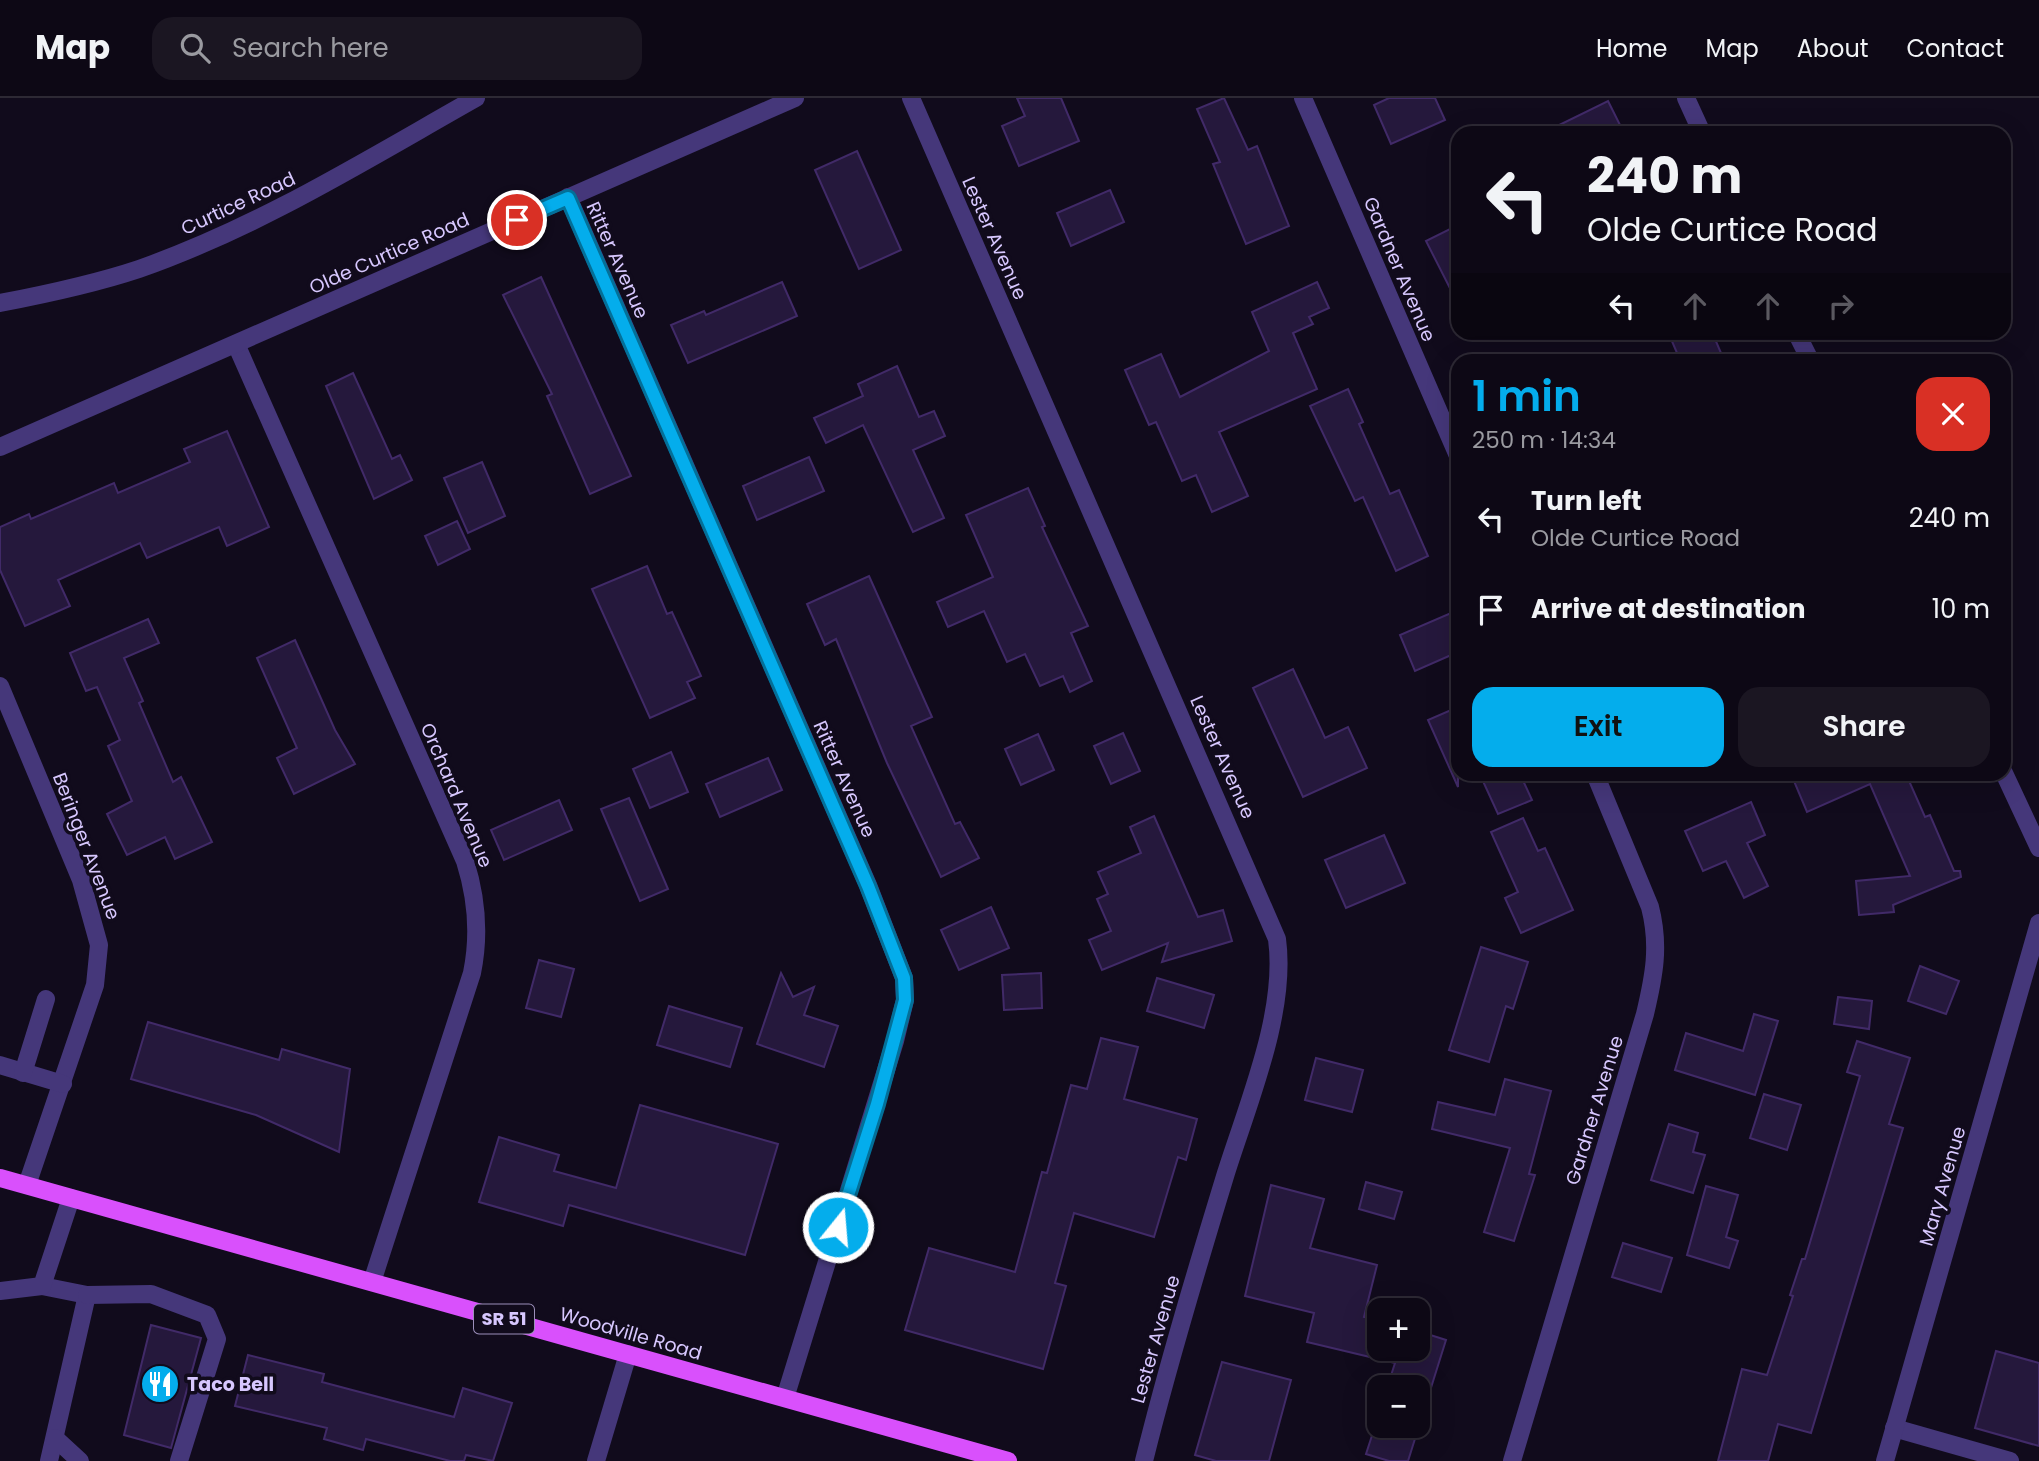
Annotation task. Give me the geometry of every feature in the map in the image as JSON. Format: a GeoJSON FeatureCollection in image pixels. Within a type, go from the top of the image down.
{"type":"FeatureCollection","features":[{"type":"Feature","properties":{"kind":"main road","name":"Woodville Road"},"geometry":{"type":"LineString","coordinates":[[0,1178],[1008,1461]]}},
{"type":"Feature","properties":{"kind":"street","name":"Curtice Road"},"geometry":{"type":"LineString","coordinates":[[0,303],[124,273],[215,239],[277,210],[476,98]]}},
{"type":"Feature","properties":{"kind":"street","name":"Olde Curtice Road"},"geometry":{"type":"LineString","coordinates":[[0,447],[795,98]]}},
{"type":"Feature","properties":{"kind":"street","name":"Lester Avenue"},"geometry":{"type":"LineString","coordinates":[[911,98],[1278,939],[1279,978],[1262,1058],[1190,1290],[1144,1461]]}},
{"type":"Feature","properties":{"kind":"street","name":"Gardner Avenue"},"geometry":{"type":"LineString","coordinates":[[1303,98],[1451,440]]}},
{"type":"Feature","properties":{"kind":"street"},"geometry":{"type":"LineString","coordinates":[[1686,98],[1699,126]]}},
{"type":"Feature","properties":{"kind":"street","name":"Ritter Avenue"},"geometry":{"type":"LineString","coordinates":[[568,198],[868,886],[904,978],[905,1000],[895,1041],[785,1398]]}},
{"type":"Feature","properties":{"kind":"street","name":"Orchard Avenue"},"geometry":{"type":"LineString","coordinates":[[236,344],[465,861],[477,909],[477,942],[472,973],[372,1282]]}},
{"type":"Feature","properties":{"kind":"street","name":"Beringer Avenue"},"geometry":{"type":"LineString","coordinates":[[0,686],[81,880],[99,945],[95,985],[27,1185]]}},
{"type":"Feature","properties":{"kind":"street","name":"Gardner Avenue"},"geometry":{"type":"LineString","coordinates":[[1512,1461],[1645,1014],[1657,957],[1650,907],[1598,781]]}},
{"type":"Feature","properties":{"kind":"street"},"geometry":{"type":"LineString","coordinates":[[2008,781],[2039,848]]}},
{"type":"Feature","properties":{"kind":"street","name":"Mary Avenue"},"geometry":{"type":"LineString","coordinates":[[1885,1461],[2039,923]]}},
{"type":"Feature","properties":{"kind":"street"},"geometry":{"type":"LineString","coordinates":[[23,1073],[46,999]]}},
{"type":"Feature","properties":{"kind":"street"},"geometry":{"type":"LineString","coordinates":[[0,1066],[63,1084]]}},
{"type":"Feature","properties":{"kind":"street"},"geometry":{"type":"LineString","coordinates":[[42,1286],[71,1198]]}},
{"type":"Feature","properties":{"kind":"street"},"geometry":{"type":"LineString","coordinates":[[2,1295],[42,1286],[87,1295],[151,1294],[207,1315],[217,1339],[179,1461]]}},
{"type":"Feature","properties":{"kind":"street"},"geometry":{"type":"LineString","coordinates":[[48,1461],[87,1295]]}},
{"type":"Feature","properties":{"kind":"street"},"geometry":{"type":"LineString","coordinates":[[596,1461],[628,1354]]}},
{"type":"Feature","properties":{"kind":"street"},"geometry":{"type":"LineString","coordinates":[[1894,1428],[1965,1454],[2010,1461]]}},
{"type":"Feature","properties":{"kind":"street"},"geometry":{"type":"LineString","coordinates":[[55,1437],[80,1461]]}},
{"type":"Feature","properties":{"kind":"building"},"geometry":{"type":"Polygon","coordinates":[[[1017,98],[1061,98],[1079,141],[1019,166],[1002,126],[1025,116],[1017,98]]]}},
{"type":"Feature","properties":{"kind":"building"},"geometry":{"type":"Polygon","coordinates":[[[1224,98],[1248,150],[1257,146],[1289,226],[1246,244],[1213,164],[1220,162],[1197,109],[1224,98]]]}},
{"type":"Feature","properties":{"kind":"building"},"geometry":{"type":"Polygon","coordinates":[[[1389,98],[1435,98],[1445,120],[1391,144],[1374,105],[1389,98]]]}},
{"type":"Feature","properties":{"kind":"building"},"geometry":{"type":"Polygon","coordinates":[[[1608,101],[1620,126],[1557,126],[1608,101]]]}},
{"type":"Feature","properties":{"kind":"building"},"geometry":{"type":"Polygon","coordinates":[[[857,151],[901,250],[859,269],[815,170],[857,151]]]}},
{"type":"Feature","properties":{"kind":"building"},"geometry":{"type":"Polygon","coordinates":[[[1110,190],[1124,222],[1071,246],[1057,213],[1110,190]]]}},
{"type":"Feature","properties":{"kind":"building"},"geometry":{"type":"Polygon","coordinates":[[[1451,228],[1451,290],[1426,241],[1451,228]]]}},
{"type":"Feature","properties":{"kind":"building"},"geometry":{"type":"Polygon","coordinates":[[[541,277],[631,476],[590,494],[547,396],[552,394],[503,295],[541,277]]]}},
{"type":"Feature","properties":{"kind":"building"},"geometry":{"type":"Polygon","coordinates":[[[782,282],[797,316],[688,363],[671,325],[704,311],[706,315],[782,282]]]}},
{"type":"Feature","properties":{"kind":"building"},"geometry":{"type":"Polygon","coordinates":[[[1317,282],[1329,308],[1309,317],[1313,324],[1293,333],[1317,389],[1219,432],[1248,496],[1212,512],[1196,475],[1182,481],[1156,422],[1149,425],[1125,370],[1161,354],[1180,397],[1269,351],[1252,312],[1317,282]]]}},
{"type":"Feature","properties":{"kind":"building"},"geometry":{"type":"Polygon","coordinates":[[[1671,340],[1715,340],[1721,354],[1677,354],[1671,340]]]}},
{"type":"Feature","properties":{"kind":"building"},"geometry":{"type":"Polygon","coordinates":[[[897,366],[919,417],[934,411],[945,436],[913,450],[944,518],[913,532],[863,425],[826,443],[814,418],[863,396],[858,384],[897,366]]]}},
{"type":"Feature","properties":{"kind":"building"},"geometry":{"type":"Polygon","coordinates":[[[353,373],[392,459],[400,455],[412,480],[374,499],[326,386],[353,373]]]}},
{"type":"Feature","properties":{"kind":"building"},"geometry":{"type":"Polygon","coordinates":[[[1348,389],[1363,422],[1359,424],[1390,494],[1399,490],[1428,556],[1396,571],[1363,497],[1355,501],[1310,406],[1348,389]]]}},
{"type":"Feature","properties":{"kind":"building"},"geometry":{"type":"Polygon","coordinates":[[[227,431],[269,527],[227,546],[219,527],[147,558],[140,543],[58,580],[70,606],[25,626],[0,570],[0,527],[29,514],[31,519],[114,483],[118,493],[190,462],[184,449],[227,431]]]}},
{"type":"Feature","properties":{"kind":"building"},"geometry":{"type":"Polygon","coordinates":[[[809,457],[824,491],[757,520],[743,486],[809,457]]]}},
{"type":"Feature","properties":{"kind":"building"},"geometry":{"type":"Polygon","coordinates":[[[482,462],[505,516],[468,533],[444,478],[482,462]]]}},
{"type":"Feature","properties":{"kind":"building"},"geometry":{"type":"Polygon","coordinates":[[[1028,488],[1045,526],[1042,527],[1088,626],[1071,633],[1092,681],[1070,692],[1063,676],[1040,686],[1025,654],[1007,662],[984,611],[948,627],[937,602],[993,577],[966,515],[1028,488]]]}},
{"type":"Feature","properties":{"kind":"building"},"geometry":{"type":"Polygon","coordinates":[[[457,521],[470,549],[438,565],[425,536],[457,521]]]}},
{"type":"Feature","properties":{"kind":"building"},"geometry":{"type":"Polygon","coordinates":[[[647,566],[667,614],[672,612],[701,676],[687,682],[695,698],[650,718],[592,589],[647,566]]]}},
{"type":"Feature","properties":{"kind":"building"},"geometry":{"type":"Polygon","coordinates":[[[869,576],[932,717],[911,726],[955,824],[960,822],[979,858],[941,877],[887,763],[836,639],[825,645],[807,604],[869,576]]]}},
{"type":"Feature","properties":{"kind":"building"},"geometry":{"type":"Polygon","coordinates":[[[1451,613],[1451,655],[1415,671],[1400,635],[1451,613]]]}},
{"type":"Feature","properties":{"kind":"building"},"geometry":{"type":"Polygon","coordinates":[[[148,619],[159,643],[124,658],[143,701],[139,703],[173,782],[181,777],[212,842],[175,859],[165,837],[127,855],[107,814],[132,801],[108,746],[120,740],[97,687],[86,691],[70,653],[148,619]]]}},
{"type":"Feature","properties":{"kind":"building"},"geometry":{"type":"Polygon","coordinates":[[[295,640],[335,730],[355,764],[294,794],[277,758],[297,748],[257,658],[295,640]]]}},
{"type":"Feature","properties":{"kind":"building"},"geometry":{"type":"Polygon","coordinates":[[[1293,669],[1325,738],[1348,727],[1367,768],[1303,797],[1253,688],[1293,669]]]}},
{"type":"Feature","properties":{"kind":"building"},"geometry":{"type":"Polygon","coordinates":[[[1451,710],[1451,771],[1428,720],[1451,710]]]}},
{"type":"Feature","properties":{"kind":"building"},"geometry":{"type":"Polygon","coordinates":[[[1123,733],[1140,771],[1111,784],[1094,746],[1123,733]]]}},
{"type":"Feature","properties":{"kind":"building"},"geometry":{"type":"Polygon","coordinates":[[[1038,734],[1054,770],[1021,785],[1005,749],[1038,734]]]}},
{"type":"Feature","properties":{"kind":"building"},"geometry":{"type":"Polygon","coordinates":[[[671,752],[688,792],[650,808],[633,769],[671,752]]]}},
{"type":"Feature","properties":{"kind":"building"},"geometry":{"type":"Polygon","coordinates":[[[768,758],[782,790],[720,817],[706,784],[768,758]]]}},
{"type":"Feature","properties":{"kind":"building"},"geometry":{"type":"Polygon","coordinates":[[[1483,781],[1523,781],[1532,800],[1498,814],[1483,781]]]}},
{"type":"Feature","properties":{"kind":"building"},"geometry":{"type":"Polygon","coordinates":[[[1794,781],[1909,781],[1925,817],[1930,815],[1954,871],[1960,871],[1961,877],[1893,905],[1894,912],[1859,915],[1856,881],[1910,876],[1870,784],[1807,812],[1794,781]]]}},
{"type":"Feature","properties":{"kind":"building"},"geometry":{"type":"Polygon","coordinates":[[[629,798],[668,889],[640,901],[601,809],[629,798]]]}},
{"type":"Feature","properties":{"kind":"building"},"geometry":{"type":"Polygon","coordinates":[[[559,800],[572,830],[504,860],[491,830],[559,800]]]}},
{"type":"Feature","properties":{"kind":"building"},"geometry":{"type":"Polygon","coordinates":[[[1751,802],[1765,835],[1747,843],[1768,886],[1744,898],[1726,861],[1703,871],[1685,831],[1751,802]]]}},
{"type":"Feature","properties":{"kind":"building"},"geometry":{"type":"Polygon","coordinates":[[[1154,816],[1198,917],[1223,910],[1232,941],[1162,962],[1168,943],[1102,970],[1089,940],[1111,931],[1097,899],[1108,894],[1098,872],[1141,853],[1130,827],[1154,816]]]}},
{"type":"Feature","properties":{"kind":"building"},"geometry":{"type":"Polygon","coordinates":[[[1523,818],[1538,851],[1545,848],[1573,910],[1521,933],[1505,898],[1518,892],[1491,832],[1523,818]]]}},
{"type":"Feature","properties":{"kind":"building"},"geometry":{"type":"Polygon","coordinates":[[[1384,835],[1405,883],[1346,908],[1325,860],[1384,835]]]}},
{"type":"Feature","properties":{"kind":"building"},"geometry":{"type":"Polygon","coordinates":[[[991,907],[1009,948],[959,970],[941,930],[991,907]]]}},
{"type":"Feature","properties":{"kind":"building"},"geometry":{"type":"Polygon","coordinates":[[[1481,947],[1528,962],[1513,1009],[1506,1006],[1489,1062],[1449,1050],[1481,947]]]}},
{"type":"Feature","properties":{"kind":"building"},"geometry":{"type":"Polygon","coordinates":[[[539,960],[574,969],[561,1017],[526,1008],[539,960]]]}},
{"type":"Feature","properties":{"kind":"building"},"geometry":{"type":"Polygon","coordinates":[[[1920,966],[1959,981],[1946,1014],[1908,1001],[1920,966]]]}},
{"type":"Feature","properties":{"kind":"building"},"geometry":{"type":"Polygon","coordinates":[[[781,973],[793,997],[814,987],[804,1015],[838,1026],[824,1067],[757,1044],[781,973]]]}},
{"type":"Feature","properties":{"kind":"building"},"geometry":{"type":"Polygon","coordinates":[[[1041,973],[1042,1008],[1004,1010],[1002,975],[1041,973]]]}},
{"type":"Feature","properties":{"kind":"building"},"geometry":{"type":"Polygon","coordinates":[[[1157,978],[1214,995],[1204,1028],[1147,1011],[1157,978]]]}},
{"type":"Feature","properties":{"kind":"building"},"geometry":{"type":"Polygon","coordinates":[[[1838,997],[1872,1001],[1869,1029],[1834,1024],[1838,997]]]}},
{"type":"Feature","properties":{"kind":"building"},"geometry":{"type":"Polygon","coordinates":[[[669,1006],[742,1028],[730,1067],[657,1045],[669,1006]]]}},
{"type":"Feature","properties":{"kind":"building"},"geometry":{"type":"Polygon","coordinates":[[[1754,1014],[1778,1021],[1755,1095],[1675,1070],[1686,1033],[1743,1051],[1754,1014]]]}},
{"type":"Feature","properties":{"kind":"building"},"geometry":{"type":"Polygon","coordinates":[[[148,1022],[279,1060],[282,1049],[350,1069],[339,1152],[256,1115],[131,1079],[148,1022]]]}},
{"type":"Feature","properties":{"kind":"building"},"geometry":{"type":"Polygon","coordinates":[[[1101,1038],[1138,1047],[1124,1099],[1197,1119],[1186,1160],[1178,1157],[1154,1237],[1074,1213],[1055,1283],[1066,1286],[1043,1369],[905,1330],[929,1248],[1015,1272],[1042,1172],[1047,1173],[1071,1085],[1087,1089],[1101,1038]]]}},
{"type":"Feature","properties":{"kind":"building"},"geometry":{"type":"Polygon","coordinates":[[[1857,1041],[1910,1058],[1889,1124],[1903,1128],[1811,1433],[1778,1424],[1768,1461],[1718,1461],[1742,1369],[1767,1375],[1860,1076],[1847,1072],[1857,1041]]]}},
{"type":"Feature","properties":{"kind":"building"},"geometry":{"type":"Polygon","coordinates":[[[1316,1058],[1363,1070],[1352,1112],[1305,1100],[1316,1058]]]}},
{"type":"Feature","properties":{"kind":"building"},"geometry":{"type":"Polygon","coordinates":[[[1505,1079],[1551,1091],[1529,1174],[1535,1175],[1514,1241],[1484,1232],[1510,1148],[1432,1129],[1438,1102],[1495,1115],[1505,1079]]]}},
{"type":"Feature","properties":{"kind":"building"},"geometry":{"type":"Polygon","coordinates":[[[1764,1094],[1801,1105],[1787,1150],[1750,1138],[1764,1094]]]}},
{"type":"Feature","properties":{"kind":"building"},"geometry":{"type":"Polygon","coordinates":[[[640,1105],[778,1144],[745,1255],[569,1205],[563,1226],[479,1202],[499,1137],[559,1155],[554,1171],[616,1188],[640,1105]]]}},
{"type":"Feature","properties":{"kind":"building"},"geometry":{"type":"Polygon","coordinates":[[[1669,1124],[1698,1133],[1693,1152],[1705,1155],[1693,1193],[1651,1180],[1669,1124]]]}},
{"type":"Feature","properties":{"kind":"building"},"geometry":{"type":"Polygon","coordinates":[[[1366,1182],[1402,1192],[1394,1219],[1359,1209],[1366,1182]]]}},
{"type":"Feature","properties":{"kind":"building"},"geometry":{"type":"Polygon","coordinates":[[[1271,1185],[1324,1199],[1310,1248],[1377,1265],[1364,1317],[1367,1317],[1367,1356],[1307,1342],[1314,1313],[1245,1296],[1271,1185]]]}},
{"type":"Feature","properties":{"kind":"building"},"geometry":{"type":"Polygon","coordinates":[[[1706,1186],[1738,1195],[1726,1237],[1738,1241],[1729,1268],[1687,1255],[1706,1186]]]}},
{"type":"Feature","properties":{"kind":"building"},"geometry":{"type":"Polygon","coordinates":[[[1623,1243],[1672,1258],[1661,1292],[1612,1277],[1623,1243]]]}},
{"type":"Feature","properties":{"kind":"building"},"geometry":{"type":"Polygon","coordinates":[[[151,1325],[201,1338],[171,1448],[124,1435],[151,1325]]]}},
{"type":"Feature","properties":{"kind":"building"},"geometry":{"type":"Polygon","coordinates":[[[1430,1335],[1446,1340],[1430,1391],[1430,1375],[1391,1375],[1395,1363],[1387,1361],[1430,1361],[1430,1335]]]}},
{"type":"Feature","properties":{"kind":"building"},"geometry":{"type":"Polygon","coordinates":[[[1996,1351],[2039,1363],[2039,1446],[1975,1428],[1996,1351]]]}},
{"type":"Feature","properties":{"kind":"building"},"geometry":{"type":"Polygon","coordinates":[[[248,1355],[324,1374],[322,1382],[454,1417],[463,1388],[512,1403],[493,1461],[466,1455],[464,1461],[450,1461],[366,1439],[363,1450],[324,1439],[327,1428],[235,1406],[248,1355]]]}},
{"type":"Feature","properties":{"kind":"building"},"geometry":{"type":"Polygon","coordinates":[[[1222,1362],[1291,1380],[1269,1461],[1216,1461],[1195,1455],[1222,1362]]]}},
{"type":"Feature","properties":{"kind":"building"},"geometry":{"type":"Polygon","coordinates":[[[1371,1438],[1415,1438],[1408,1461],[1389,1461],[1366,1454],[1371,1438]]]}},
{"type":"Feature","properties":{"kind":"place","name":"Taco Bell"},"geometry":{"type":"Point","coordinates":[160,1384]}},
{"type":"Feature","properties":{"kind":"route"},"geometry":{"type":"LineString","coordinates":[[517,220],[568,198],[868,886],[904,978],[905,1000],[895,1041],[838,1227]]}}]}
